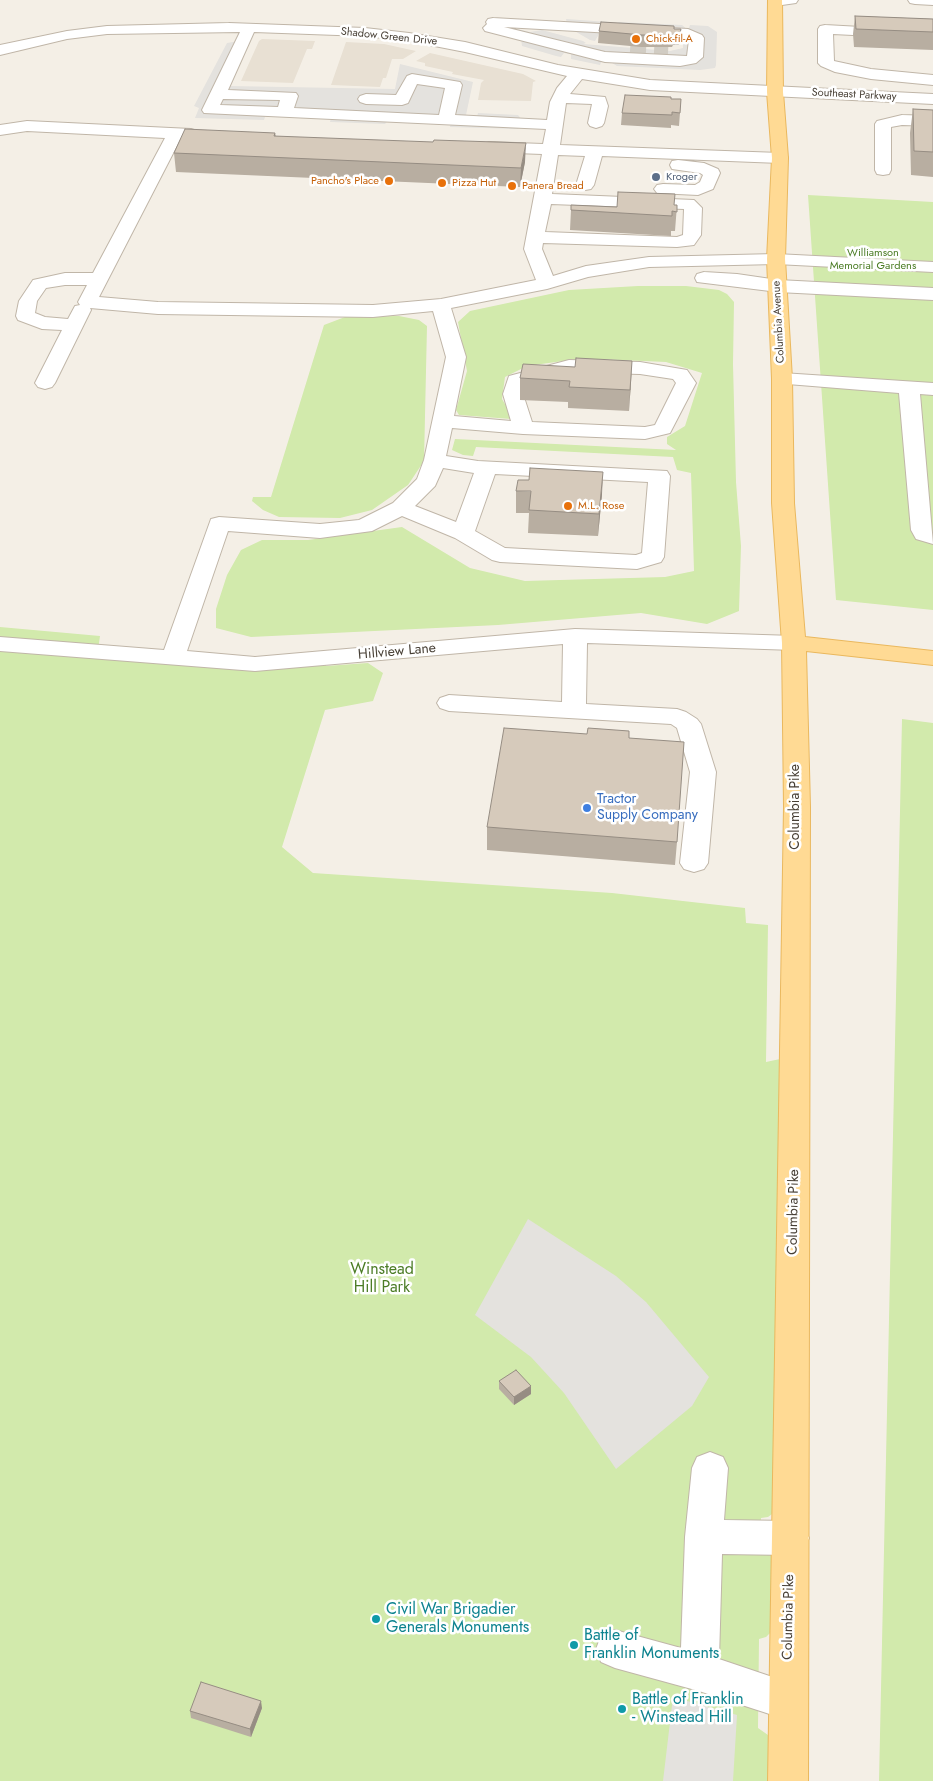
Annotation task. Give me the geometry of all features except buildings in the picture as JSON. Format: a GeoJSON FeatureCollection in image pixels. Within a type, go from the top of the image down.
{"type":"FeatureCollection","features":[{"type":"Feature","properties":{"kind":"main road","name":"Columbia Avenue"},"geometry":{"type":"LineString","coordinates":[[775,1],[775,92],[780,158],[776,259],[782,379],[783,503],[794,643]]}},
{"type":"Feature","properties":{"kind":"main road"},"geometry":{"type":"LineString","coordinates":[[794,643],[933,658]]}},
{"type":"Feature","properties":{"kind":"main road","name":"Columbia Pike"},"geometry":{"type":"LineString","coordinates":[[788,1781],[797,807],[794,643]]}},
{"type":"Feature","properties":{"kind":"street"},"geometry":{"type":"LineString","coordinates":[[775,1],[791,0]]}},
{"type":"Feature","properties":{"kind":"street"},"geometry":{"type":"LineString","coordinates":[[916,0],[933,0]]}},
{"type":"Feature","properties":{"kind":"street"},"geometry":{"type":"LineString","coordinates":[[493,19],[574,27],[688,32],[697,38],[695,57],[691,60],[680,61],[605,57],[572,48],[493,19]]}},
{"type":"Feature","properties":{"kind":"street"},"geometry":{"type":"LineString","coordinates":[[466,47],[493,19]]}},
{"type":"Feature","properties":{"kind":"street","name":"Shadow Green Drive"},"geometry":{"type":"LineString","coordinates":[[0,50],[57,37],[107,30],[186,27],[364,32],[409,37],[466,47],[578,74],[650,85],[775,92]]}},
{"type":"Feature","properties":{"kind":"street"},"geometry":{"type":"LineString","coordinates":[[574,27],[587,30],[682,36],[685,39],[686,53],[668,53]]}},
{"type":"Feature","properties":{"kind":"street"},"geometry":{"type":"LineString","coordinates":[[249,28],[210,110],[555,125]]}},
{"type":"Feature","properties":{"kind":"street"},"geometry":{"type":"LineString","coordinates":[[933,35],[825,29],[826,63],[835,67],[871,74],[933,80]]}},
{"type":"Feature","properties":{"kind":"street"},"geometry":{"type":"LineString","coordinates":[[572,48],[630,51]]}},
{"type":"Feature","properties":{"kind":"street"},"geometry":{"type":"LineString","coordinates":[[547,283],[532,249],[552,150],[560,98],[565,88],[578,74]]}},
{"type":"Feature","properties":{"kind":"street"},"geometry":{"type":"LineString","coordinates":[[355,98],[402,100],[412,80],[454,85],[446,120]]}},
{"type":"Feature","properties":{"kind":"street","name":"Southeast Parkway"},"geometry":{"type":"LineString","coordinates":[[775,92],[933,99]]}},
{"type":"Feature","properties":{"kind":"street"},"geometry":{"type":"LineString","coordinates":[[218,94],[308,97]]}},
{"type":"Feature","properties":{"kind":"street"},"geometry":{"type":"LineString","coordinates":[[284,112],[290,96]]}},
{"type":"Feature","properties":{"kind":"street"},"geometry":{"type":"LineString","coordinates":[[560,98],[599,100],[600,106],[596,123]]}},
{"type":"Feature","properties":{"kind":"street"},"geometry":{"type":"LineString","coordinates":[[883,170],[883,124],[902,120],[933,121]]}},
{"type":"Feature","properties":{"kind":"street"},"geometry":{"type":"LineString","coordinates":[[0,130],[27,126],[205,134]]}},
{"type":"Feature","properties":{"kind":"street"},"geometry":{"type":"LineString","coordinates":[[45,383],[176,133]]}},
{"type":"Feature","properties":{"kind":"street"},"geometry":{"type":"LineString","coordinates":[[473,146],[552,150],[691,166],[704,168],[712,173],[707,185],[698,190],[585,185],[544,191]]}},
{"type":"Feature","properties":{"kind":"street"},"geometry":{"type":"LineString","coordinates":[[593,156],[780,158]]}},
{"type":"Feature","properties":{"kind":"street"},"geometry":{"type":"LineString","coordinates":[[585,185],[593,156]]}},
{"type":"Feature","properties":{"kind":"street"},"geometry":{"type":"LineString","coordinates":[[535,237],[677,242],[688,241],[692,235],[693,208],[688,204],[544,191]]}},
{"type":"Feature","properties":{"kind":"street"},"geometry":{"type":"LineString","coordinates":[[87,302],[158,308],[373,311],[441,305],[547,283],[586,272],[649,262],[776,259],[933,267]]}},
{"type":"Feature","properties":{"kind":"street"},"geometry":{"type":"LineString","coordinates":[[547,283],[687,278],[737,280],[778,286],[933,294]]}},
{"type":"Feature","properties":{"kind":"street"},"geometry":{"type":"LineString","coordinates":[[74,325],[42,322],[25,316],[28,301],[40,284],[65,279],[99,279]]}},
{"type":"Feature","properties":{"kind":"street"},"geometry":{"type":"LineString","coordinates":[[192,309],[202,288]]}},
{"type":"Feature","properties":{"kind":"street"},"geometry":{"type":"LineString","coordinates":[[303,310],[306,291]]}},
{"type":"Feature","properties":{"kind":"street"},"geometry":{"type":"LineString","coordinates":[[173,657],[219,524],[320,531],[364,526],[402,508],[427,480],[435,460],[456,357],[441,305]]}},
{"type":"Feature","properties":{"kind":"street"},"geometry":{"type":"LineString","coordinates":[[442,421],[523,428],[645,433],[663,429],[686,383],[680,374],[640,368],[569,366],[516,380],[513,394],[523,428]]}},
{"type":"Feature","properties":{"kind":"street"},"geometry":{"type":"LineString","coordinates":[[782,379],[933,389]]}},
{"type":"Feature","properties":{"kind":"street"},"geometry":{"type":"LineString","coordinates":[[909,388],[922,530],[924,534],[933,536]]}},
{"type":"Feature","properties":{"kind":"street"},"geometry":{"type":"LineString","coordinates":[[402,508],[463,533],[500,555],[637,562],[653,557],[660,476],[487,467],[435,460]]}},
{"type":"Feature","properties":{"kind":"street"},"geometry":{"type":"LineString","coordinates":[[463,533],[487,467]]}},
{"type":"Feature","properties":{"kind":"street"},"geometry":{"type":"LineString","coordinates":[[574,711],[575,636]]}},
{"type":"Feature","properties":{"kind":"street","name":"Hillview Lane"},"geometry":{"type":"LineString","coordinates":[[0,644],[255,664],[575,636],[794,643]]}},
{"type":"Feature","properties":{"kind":"street"},"geometry":{"type":"LineString","coordinates":[[449,702],[677,717],[688,724],[703,772],[694,863]]}},
{"type":"Feature","properties":{"kind":"street"},"geometry":{"type":"LineString","coordinates":[[699,1672],[704,1537],[710,1468]]}},
{"type":"Feature","properties":{"kind":"street"},"geometry":{"type":"LineString","coordinates":[[704,1537],[790,1538]]}},
{"type":"Feature","properties":{"kind":"street"},"geometry":{"type":"LineString","coordinates":[[615,1649],[699,1672],[788,1701]]}},
{"type":"Feature","properties":{"kind":"shaded area"},"geometry":{"type":"Polygon","coordinates":[[[566,19],[608,22],[613,27],[621,26],[618,22],[682,25],[688,30],[690,25],[708,26],[717,32],[716,65],[715,68],[700,70],[617,66],[609,61],[602,60],[600,65],[571,59],[571,54],[564,53],[561,57],[522,46],[521,39],[502,35],[513,28],[530,32],[542,30],[586,43],[583,44],[670,51],[683,48],[683,42],[674,40],[599,34],[595,41],[590,40],[571,29],[566,19]]]}},
{"type":"Feature","properties":{"kind":"shaded area"},"geometry":{"type":"Polygon","coordinates":[[[262,39],[315,41],[312,49],[307,49],[293,83],[241,81],[259,41],[262,39]]]}},
{"type":"Feature","properties":{"kind":"shaded area"},"geometry":{"type":"Polygon","coordinates":[[[239,41],[229,86],[395,89],[400,64],[473,82],[466,115],[477,117],[478,113],[518,115],[523,121],[518,129],[450,127],[452,117],[393,115],[385,124],[330,122],[332,114],[267,111],[264,120],[195,118],[199,108],[194,106],[227,43],[239,41]]]}},
{"type":"Feature","properties":{"kind":"shaded area"},"geometry":{"type":"Polygon","coordinates":[[[346,42],[384,44],[416,51],[403,59],[392,59],[386,78],[383,78],[380,87],[331,85],[346,42]]]}},
{"type":"Feature","properties":{"kind":"shaded area"},"geometry":{"type":"Polygon","coordinates":[[[430,53],[523,74],[536,81],[533,82],[531,101],[478,100],[481,83],[484,80],[452,74],[453,72],[425,66],[425,63],[416,61],[430,53]]]}},
{"type":"Feature","properties":{"kind":"shaded area"},"geometry":{"type":"Polygon","coordinates":[[[528,1219],[616,1276],[646,1302],[709,1377],[692,1406],[616,1469],[564,1393],[531,1357],[475,1315],[528,1219]]]}},
{"type":"Feature","properties":{"kind":"shaded area"},"geometry":{"type":"Polygon","coordinates":[[[673,1697],[737,1715],[733,1781],[663,1781],[673,1697]]]}},
{"type":"Feature","properties":{"kind":"green space","name":"Williamson Memorial Gardens"},"geometry":{"type":"Polygon","coordinates":[[[808,195],[933,202],[933,610],[836,600],[808,195]]]}},
{"type":"Feature","properties":{"kind":"green space"},"geometry":{"type":"Polygon","coordinates":[[[638,286],[686,286],[719,290],[727,294],[734,302],[733,364],[736,482],[741,546],[739,611],[707,624],[641,613],[498,625],[251,637],[216,628],[216,609],[227,575],[241,550],[262,540],[308,540],[402,527],[470,568],[525,581],[665,577],[694,571],[691,473],[677,470],[673,457],[476,447],[473,456],[463,455],[452,450],[455,439],[676,450],[667,444],[667,437],[685,426],[702,373],[666,362],[599,359],[527,366],[505,377],[502,399],[512,416],[511,419],[459,415],[456,410],[467,371],[458,322],[470,311],[569,290],[638,286]]]}},
{"type":"Feature","properties":{"kind":"green space"},"geometry":{"type":"Polygon","coordinates":[[[399,316],[419,320],[427,326],[424,461],[408,485],[372,510],[340,518],[279,517],[263,510],[252,501],[253,497],[271,497],[324,325],[345,317],[399,316]]]}},
{"type":"Feature","properties":{"kind":"green space","name":"Winstead Hill Park"},"geometry":{"type":"Polygon","coordinates":[[[0,627],[100,636],[97,657],[253,670],[326,664],[326,666],[368,663],[383,673],[373,701],[325,710],[282,847],[313,873],[612,893],[745,908],[746,923],[768,925],[766,1062],[780,1059],[779,1509],[768,1517],[761,1518],[760,1553],[773,1555],[778,1625],[766,1637],[759,1639],[758,1728],[768,1735],[776,1752],[774,1781],[0,1781],[0,627]]]}},
{"type":"Feature","properties":{"kind":"green space"},"geometry":{"type":"Polygon","coordinates":[[[902,719],[933,723],[933,1781],[879,1781],[902,719]]]}},
{"type":"Feature","properties":{"kind":"tunnel"},"geometry":{"type":"LineString","coordinates":[[630,51],[668,53]]}},
{"type":"Feature","properties":{"kind":"place","name":"Chick-fil-A"},"geometry":{"type":"Point","coordinates":[636,39]}},
{"type":"Feature","properties":{"kind":"place","name":"Kroger"},"geometry":{"type":"Point","coordinates":[656,177]}},
{"type":"Feature","properties":{"kind":"place","name":"Pancho's Place"},"geometry":{"type":"Point","coordinates":[389,181]}},
{"type":"Feature","properties":{"kind":"place","name":"Pizza Hut"},"geometry":{"type":"Point","coordinates":[442,183]}},
{"type":"Feature","properties":{"kind":"place","name":"Panera Bread"},"geometry":{"type":"Point","coordinates":[512,186]}},
{"type":"Feature","properties":{"kind":"place","name":"M.L. Rose"},"geometry":{"type":"Point","coordinates":[568,506]}},
{"type":"Feature","properties":{"kind":"place","name":"Tractor Supply Company"},"geometry":{"type":"Point","coordinates":[587,808]}},
{"type":"Feature","properties":{"kind":"place","name":"Civil War Brigadier Generals Monuments"},"geometry":{"type":"Point","coordinates":[376,1619]}},
{"type":"Feature","properties":{"kind":"place","name":"Battle of Franklin Monuments"},"geometry":{"type":"Point","coordinates":[574,1645]}},
{"type":"Feature","properties":{"kind":"place","name":"Battle of Franklin - Winstead Hill"},"geometry":{"type":"Point","coordinates":[622,1709]}}]}
